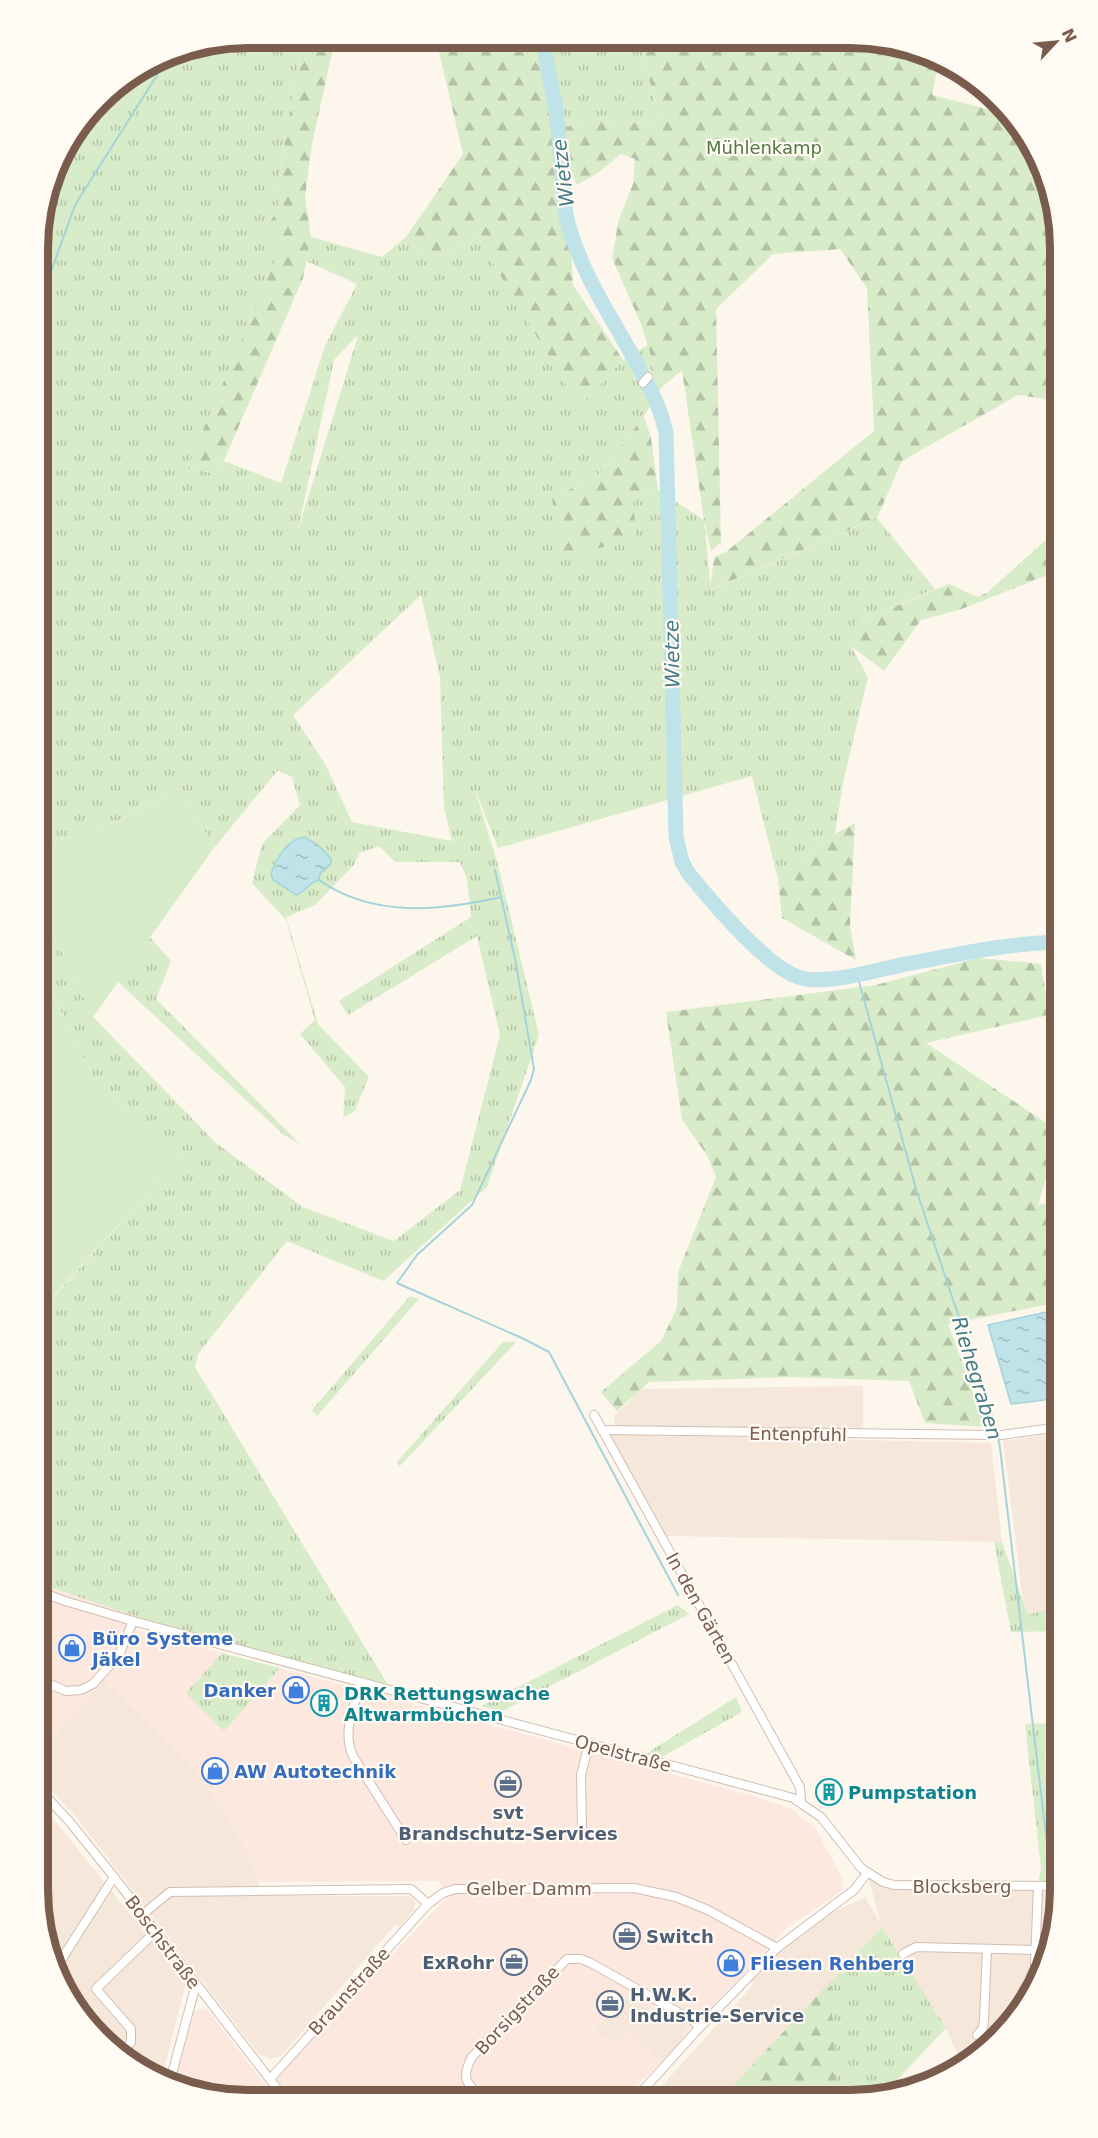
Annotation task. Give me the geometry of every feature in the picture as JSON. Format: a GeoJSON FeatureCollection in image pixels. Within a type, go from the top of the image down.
{"type":"FeatureCollection","features":[{"type":"Feature","properties":{"kind":"street","name":"In den Gärten"},"geometry":{"type":"LineString","coordinates":[[594,1415],[801,1787],[801,1802]]}},
{"type":"Feature","properties":{"kind":"street","name":"Entenpfuhl"},"geometry":{"type":"LineString","coordinates":[[602,1430],[998,1435],[1050,1428]]}},
{"type":"Feature","properties":{"kind":"street","name":"Opelstraße"},"geometry":{"type":"LineString","coordinates":[[48,1595],[133,1621],[793,1798],[821,1817],[850,1856],[867,1873]]}},
{"type":"Feature","properties":{"kind":"street"},"geometry":{"type":"LineString","coordinates":[[48,1683],[66,1691],[81,1690],[93,1684],[119,1655],[133,1621]]}},
{"type":"Feature","properties":{"kind":"street"},"geometry":{"type":"LineString","coordinates":[[361,1682],[348,1732],[348,1744],[354,1758],[406,1840]]}},
{"type":"Feature","properties":{"kind":"street"},"geometry":{"type":"LineString","coordinates":[[582,1828],[581,1775],[589,1744]]}},
{"type":"Feature","properties":{"kind":"street","name":"Boschstraße"},"geometry":{"type":"LineString","coordinates":[[48,1799],[114,1877],[278,2090]]}},
{"type":"Feature","properties":{"kind":"street"},"geometry":{"type":"LineString","coordinates":[[643,2090],[777,1948],[854,1890],[867,1873]]}},
{"type":"Feature","properties":{"kind":"street","name":"Blocksberg"},"geometry":{"type":"LineString","coordinates":[[867,1873],[894,1886],[1050,1886]]}},
{"type":"Feature","properties":{"kind":"street"},"geometry":{"type":"LineString","coordinates":[[61,1960],[114,1877]]}},
{"type":"Feature","properties":{"kind":"street"},"geometry":{"type":"LineString","coordinates":[[1035,1963],[1038,1886]]}},
{"type":"Feature","properties":{"kind":"street","name":"Gelber Damm"},"geometry":{"type":"LineString","coordinates":[[428,1904],[442,1893],[455,1889],[634,1888],[676,1897],[708,1910],[777,1948]]}},
{"type":"Feature","properties":{"kind":"street"},"geometry":{"type":"LineString","coordinates":[[143,1914],[170,1892],[411,1890],[428,1904]]}},
{"type":"Feature","properties":{"kind":"street","name":"Braunstraße"},"geometry":{"type":"LineString","coordinates":[[270,2079],[428,1904]]}},
{"type":"Feature","properties":{"kind":"street"},"geometry":{"type":"LineString","coordinates":[[126,2048],[131,2042],[131,2030],[96,1989],[156,1931]]}},
{"type":"Feature","properties":{"kind":"street"},"geometry":{"type":"LineString","coordinates":[[903,1954],[916,1947],[1036,1950]]}},
{"type":"Feature","properties":{"kind":"street"},"geometry":{"type":"LineString","coordinates":[[977,2035],[984,2019],[987,1949]]}},
{"type":"Feature","properties":{"kind":"street","name":"Borsigstraße"},"geometry":{"type":"LineString","coordinates":[[473,2090],[468,2085],[465,2077],[472,2057],[567,1959],[581,1959],[591,1963],[692,2020],[700,2027]]}},
{"type":"Feature","properties":{"kind":"street"},"geometry":{"type":"LineString","coordinates":[[172,2075],[196,1984]]}},
{"type":"Feature","properties":{"kind":"shaded area"},"geometry":{"type":"Polygon","coordinates":[[[863,1386],[863,1430],[615,1426],[614,1416],[642,1389],[863,1386]]]}},
{"type":"Feature","properties":{"kind":"shaded area"},"geometry":{"type":"Polygon","coordinates":[[[608,1434],[991,1443],[1002,1542],[665,1536],[608,1434]]]}},
{"type":"Feature","properties":{"kind":"shaded area"},"geometry":{"type":"Polygon","coordinates":[[[1050,1434],[1050,1608],[1028,1615],[1023,1600],[1003,1441],[1050,1434]]]}},
{"type":"Feature","properties":{"kind":"shaded area"},"geometry":{"type":"Polygon","coordinates":[[[48,1586],[143,1619],[137,1630],[222,1653],[187,1693],[224,1730],[280,1668],[760,1798],[791,1809],[815,1828],[842,1877],[843,1890],[787,1928],[683,2038],[686,2029],[679,2020],[661,2011],[656,2012],[626,1996],[594,2031],[597,2034],[599,2032],[614,2046],[627,2032],[659,2060],[663,2060],[633,2090],[248,2090],[197,2083],[177,2076],[194,2011],[206,2008],[267,2087],[446,1898],[440,1881],[259,1882],[242,1839],[199,1773],[104,1680],[48,1743],[48,1586]]]}},
{"type":"Feature","properties":{"kind":"shaded area"},"geometry":{"type":"Polygon","coordinates":[[[104,1680],[199,1773],[242,1839],[264,1896],[408,1896],[415,1901],[414,1910],[400,1926],[395,1925],[281,2056],[270,2059],[259,2055],[77,1818],[48,1787],[48,1743],[104,1680]]]}},
{"type":"Feature","properties":{"kind":"shaded area"},"geometry":{"type":"Polygon","coordinates":[[[48,1812],[186,1983],[163,2071],[137,2056],[98,2022],[82,2001],[69,1978],[52,1929],[48,1903],[48,1812]]]}},
{"type":"Feature","properties":{"kind":"shaded area"},"geometry":{"type":"Polygon","coordinates":[[[867,1873],[883,1882],[1050,1886],[1046,1929],[1039,1954],[1023,1990],[1000,2022],[982,2040],[959,2057],[946,2028],[882,1927],[729,2090],[658,2090],[785,1946],[832,1913],[865,1897],[881,1924],[867,1873]]]}},
{"type":"Feature","properties":{"kind":"shaded area"},"geometry":{"type":"Polygon","coordinates":[[[626,1996],[656,2012],[661,2011],[679,2020],[686,2029],[683,2038],[663,2060],[659,2060],[627,2032],[615,2046],[600,2033],[597,2035],[594,2031],[626,1996]]]}},
{"type":"Feature","properties":{"kind":"green space"},"geometry":{"type":"Polygon","coordinates":[[[235,48],[300,48],[279,178],[278,213],[270,219],[283,244],[187,468],[218,474],[224,461],[281,483],[325,346],[357,284],[306,261],[311,237],[382,257],[406,237],[431,259],[478,238],[579,406],[623,360],[648,345],[661,388],[644,416],[599,474],[552,499],[633,496],[658,490],[704,520],[711,590],[877,518],[935,589],[857,622],[852,648],[868,677],[843,783],[835,834],[778,879],[752,776],[498,848],[474,787],[497,861],[539,1035],[487,1187],[383,1281],[287,1241],[198,1354],[195,1367],[388,1685],[143,1619],[48,1586],[48,1303],[180,1158],[95,1081],[48,985],[48,923],[93,1017],[216,1143],[303,1207],[394,1241],[460,1190],[500,1035],[477,936],[348,1015],[339,1001],[471,917],[467,879],[460,862],[395,862],[379,846],[360,853],[353,866],[315,905],[286,917],[318,1024],[369,1077],[354,1112],[343,1118],[345,1087],[300,1034],[315,1020],[286,920],[252,883],[262,844],[300,805],[292,777],[278,770],[214,848],[180,788],[112,823],[78,836],[48,842],[48,248],[50,222],[63,172],[89,126],[116,98],[137,82],[184,59],[235,48]],[[358,336],[334,360],[298,530],[358,336]],[[421,595],[293,715],[325,764],[352,822],[452,841],[444,807],[440,677],[421,595]]]}},
{"type":"Feature","properties":{"kind":"green space"},"geometry":{"type":"Polygon","coordinates":[[[300,48],[333,48],[312,144],[305,196],[311,237],[303,278],[218,474],[187,468],[282,244],[268,237],[267,230],[270,221],[278,212],[279,178],[300,48]]]}},
{"type":"Feature","properties":{"kind":"green space","name":"Mühlenkamp"},"geometry":{"type":"Polygon","coordinates":[[[438,48],[546,48],[567,127],[586,121],[660,123],[642,48],[863,48],[889,52],[937,69],[932,95],[995,111],[1016,137],[1039,184],[1048,222],[1050,248],[1050,400],[1018,395],[902,461],[877,518],[710,590],[714,557],[726,552],[874,431],[867,288],[840,249],[773,254],[716,309],[721,542],[711,551],[704,520],[682,370],[661,388],[641,324],[612,258],[619,219],[633,184],[635,159],[621,154],[599,172],[577,185],[566,162],[573,285],[623,360],[579,407],[478,238],[431,259],[406,237],[463,154],[438,48]]]}},
{"type":"Feature","properties":{"kind":"green space"},"geometry":{"type":"Polygon","coordinates":[[[546,48],[642,48],[660,123],[586,121],[567,127],[546,48]]]}},
{"type":"Feature","properties":{"kind":"green space"},"geometry":{"type":"Polygon","coordinates":[[[644,416],[651,438],[658,490],[633,496],[636,539],[563,557],[552,499],[599,474],[644,416]]]}},
{"type":"Feature","properties":{"kind":"green space"},"geometry":{"type":"Polygon","coordinates":[[[1050,536],[1050,574],[959,610],[921,620],[884,671],[852,647],[857,622],[949,584],[978,597],[988,592],[1050,536]]]}},
{"type":"Feature","properties":{"kind":"green space"},"geometry":{"type":"Polygon","coordinates":[[[180,788],[214,848],[93,1017],[48,923],[48,842],[77,836],[129,815],[180,788]]]}},
{"type":"Feature","properties":{"kind":"green space"},"geometry":{"type":"Polygon","coordinates":[[[855,823],[850,925],[856,960],[782,918],[778,879],[835,834],[855,823]]]}},
{"type":"Feature","properties":{"kind":"green space"},"geometry":{"type":"Polygon","coordinates":[[[150,937],[171,961],[156,999],[300,1144],[284,1135],[118,982],[150,937]]]}},
{"type":"Feature","properties":{"kind":"green space"},"geometry":{"type":"Polygon","coordinates":[[[978,958],[1041,964],[1049,1015],[926,1043],[1050,1125],[1050,1165],[1038,1205],[1050,1202],[1050,1304],[948,1324],[986,1427],[925,1423],[909,1381],[790,1377],[649,1382],[617,1411],[601,1392],[661,1341],[677,1308],[678,1272],[716,1177],[707,1155],[682,1120],[666,1012],[876,985],[978,958]]]}},
{"type":"Feature","properties":{"kind":"green space"},"geometry":{"type":"Polygon","coordinates":[[[48,985],[95,1081],[180,1158],[48,1302],[48,985]]]}},
{"type":"Feature","properties":{"kind":"green space"},"geometry":{"type":"Polygon","coordinates":[[[410,1296],[419,1299],[317,1416],[312,1410],[410,1296]]]}},
{"type":"Feature","properties":{"kind":"green space"},"geometry":{"type":"Polygon","coordinates":[[[503,1342],[516,1342],[399,1467],[397,1462],[503,1342]]]}},
{"type":"Feature","properties":{"kind":"green space"},"geometry":{"type":"Polygon","coordinates":[[[994,1542],[1002,1542],[1028,1615],[1050,1608],[1050,1631],[1011,1632],[994,1542]]]}},
{"type":"Feature","properties":{"kind":"green space"},"geometry":{"type":"Polygon","coordinates":[[[678,1605],[689,1614],[501,1712],[481,1706],[678,1605]]]}},
{"type":"Feature","properties":{"kind":"green space"},"geometry":{"type":"Polygon","coordinates":[[[222,1653],[280,1668],[224,1731],[186,1693],[222,1653]]]}},
{"type":"Feature","properties":{"kind":"green space"},"geometry":{"type":"Polygon","coordinates":[[[736,1697],[742,1712],[660,1758],[647,1753],[736,1697]]]}},
{"type":"Feature","properties":{"kind":"green space"},"geometry":{"type":"Polygon","coordinates":[[[1050,1723],[1050,1751],[1045,1754],[1050,1790],[1050,1886],[1038,1886],[1041,1867],[1025,1724],[1050,1723]]]}},
{"type":"Feature","properties":{"kind":"green space"},"geometry":{"type":"Polygon","coordinates":[[[882,1927],[946,2028],[892,2085],[863,2090],[729,2090],[882,1927]]]}},
{"type":"Feature","properties":{"kind":"green space"},"geometry":{"type":"Polygon","coordinates":[[[830,1982],[836,2090],[729,2090],[830,1982]]]}},
{"type":"Feature","properties":{"kind":"water"},"geometry":{"type":"Polygon","coordinates":[[[304,837],[325,852],[331,859],[331,864],[320,874],[319,880],[296,895],[273,880],[271,874],[279,856],[287,846],[304,837]]]}},
{"type":"Feature","properties":{"kind":"water"},"geometry":{"type":"Polygon","coordinates":[[[1050,1311],[1050,1399],[1011,1404],[988,1325],[1050,1311]]]}},
{"type":"Feature","properties":{"kind":"waterway","name":"Wietze"},"geometry":{"type":"LineString","coordinates":[[544,48],[556,109],[566,215],[571,235],[596,292],[654,397],[666,432],[676,837],[682,862],[711,900],[755,947],[785,971],[798,977],[823,980],[854,976],[985,950],[1050,943]]}},
{"type":"Feature","properties":{"kind":"waterway"},"geometry":{"type":"LineString","coordinates":[[48,280],[75,205],[161,68]]}},
{"type":"Feature","properties":{"kind":"waterway"},"geometry":{"type":"LineString","coordinates":[[495,870],[516,964],[534,1069],[531,1080],[472,1205],[417,1255],[397,1283],[549,1352],[678,1595]]}},
{"type":"Feature","properties":{"kind":"waterway"},"geometry":{"type":"LineString","coordinates":[[319,880],[362,901],[384,906],[431,908],[501,897]]}},
{"type":"Feature","properties":{"kind":"waterway","name":"Riehegraben"},"geometry":{"type":"LineString","coordinates":[[857,974],[916,1189],[997,1431],[1050,1858]]}},
{"type":"Feature","properties":{"kind":"place","name":"Büro Systeme Jäkel"},"geometry":{"type":"Point","coordinates":[72,1648]}},
{"type":"Feature","properties":{"kind":"place","name":"Danker"},"geometry":{"type":"Point","coordinates":[296,1690]}},
{"type":"Feature","properties":{"kind":"place","name":"DRK Rettungswache Altwarmbüchen"},"geometry":{"type":"Point","coordinates":[324,1703]}},
{"type":"Feature","properties":{"kind":"place","name":"AW Autotechnik"},"geometry":{"type":"Point","coordinates":[215,1771]}},
{"type":"Feature","properties":{"kind":"place","name":"svt Brandschutz-Services"},"geometry":{"type":"Point","coordinates":[508,1784]}},
{"type":"Feature","properties":{"kind":"place","name":"Pumpstation"},"geometry":{"type":"Point","coordinates":[829,1792]}},
{"type":"Feature","properties":{"kind":"place","name":"Switch"},"geometry":{"type":"Point","coordinates":[627,1936]}},
{"type":"Feature","properties":{"kind":"place","name":"ExRohr"},"geometry":{"type":"Point","coordinates":[514,1962]}},
{"type":"Feature","properties":{"kind":"place","name":"Fliesen Rehberg"},"geometry":{"type":"Point","coordinates":[731,1963]}},
{"type":"Feature","properties":{"kind":"place","name":"H.W.K. Industrie-Service"},"geometry":{"type":"Point","coordinates":[610,2004]}}]}
